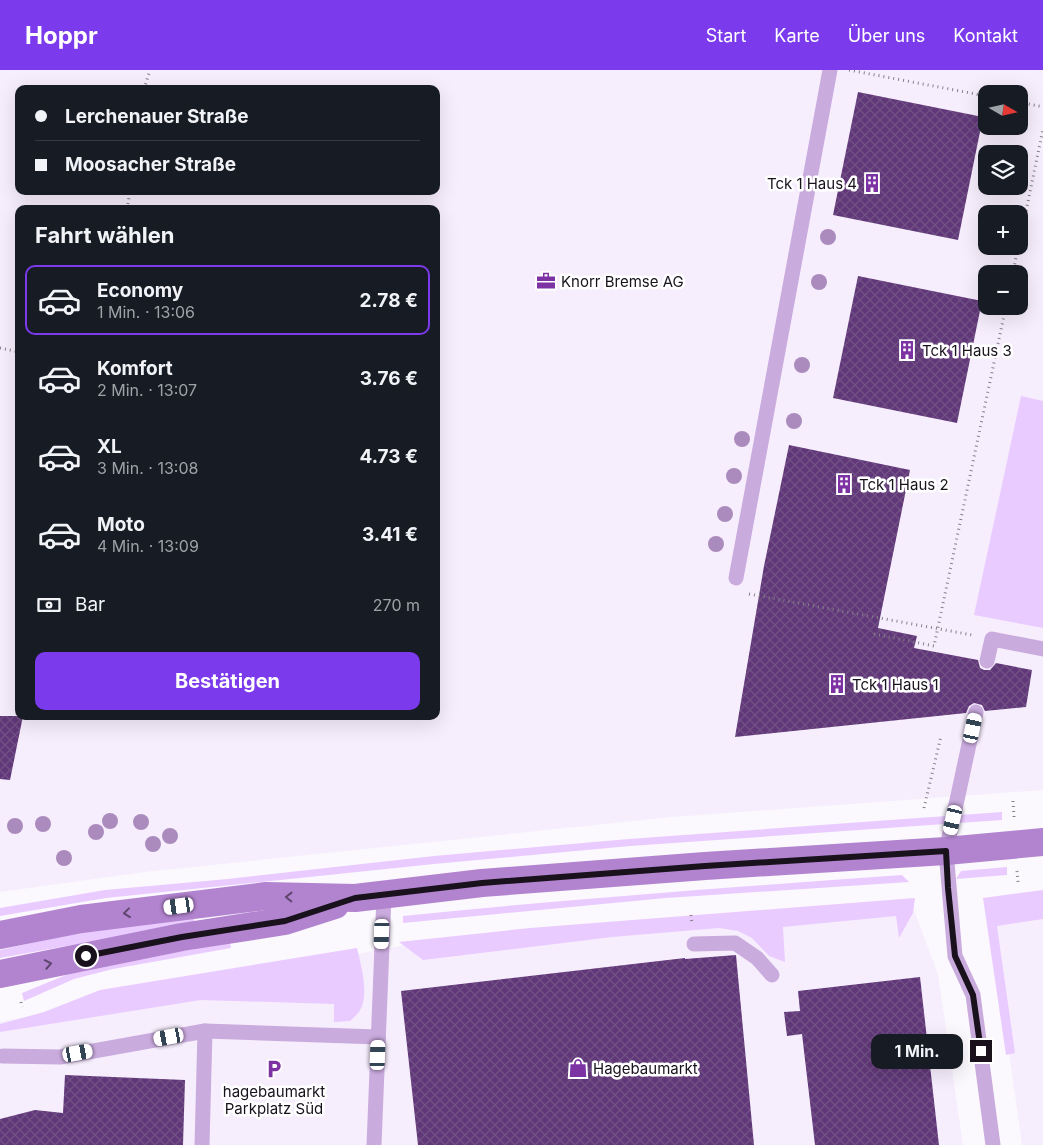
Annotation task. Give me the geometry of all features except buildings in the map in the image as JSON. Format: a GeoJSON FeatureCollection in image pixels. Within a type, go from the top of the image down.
{"type":"FeatureCollection","features":[{"type":"Feature","properties":{"kind":"main road"},"geometry":{"type":"LineString","coordinates":[[0,935],[81,919],[266,896],[355,898],[384,896],[482,883],[705,866],[946,851],[1043,842]]}},
{"type":"Feature","properties":{"kind":"main road"},"geometry":{"type":"LineString","coordinates":[[0,974],[182,937],[285,921],[355,898]]}},
{"type":"Feature","properties":{"kind":"lane"},"geometry":{"type":"LineString","coordinates":[[736,578],[830,70]]}},
{"type":"Feature","properties":{"kind":"lane"},"geometry":{"type":"LineString","coordinates":[[987,661],[992,639],[1043,649]]}},
{"type":"Feature","properties":{"kind":"lane"},"geometry":{"type":"LineString","coordinates":[[976,712],[946,851],[955,956],[973,995],[993,1145]]}},
{"type":"Feature","properties":{"kind":"lane"},"geometry":{"type":"LineString","coordinates":[[374,1145],[384,896]]}},
{"type":"Feature","properties":{"kind":"lane"},"geometry":{"type":"LineString","coordinates":[[694,944],[735,943],[757,958],[772,974]]}},
{"type":"Feature","properties":{"kind":"lane"},"geometry":{"type":"LineString","coordinates":[[3,1056],[60,1056],[205,1031],[378,1037]]}},
{"type":"Feature","properties":{"kind":"lane"},"geometry":{"type":"LineString","coordinates":[[202,1145],[205,1031]]}},
{"type":"Feature","properties":{"kind":"path"},"geometry":{"type":"LineString","coordinates":[[145,85],[150,70]]}},
{"type":"Feature","properties":{"kind":"path"},"geometry":{"type":"LineString","coordinates":[[849,70],[978,94]]}},
{"type":"Feature","properties":{"kind":"path"},"geometry":{"type":"LineString","coordinates":[[1028,104],[1043,107]]}},
{"type":"Feature","properties":{"kind":"path"},"geometry":{"type":"LineString","coordinates":[[1027,205],[1043,129]]}},
{"type":"Feature","properties":{"kind":"path"},"geometry":{"type":"LineString","coordinates":[[874,634],[934,646],[1004,315]]}},
{"type":"Feature","properties":{"kind":"path"},"geometry":{"type":"LineString","coordinates":[[0,348],[15,351]]}},
{"type":"Feature","properties":{"kind":"path"},"geometry":{"type":"LineString","coordinates":[[736,578],[736,591],[992,639]]}},
{"type":"Feature","properties":{"kind":"path"},"geometry":{"type":"LineString","coordinates":[[924,808],[941,736]]}},
{"type":"Feature","properties":{"kind":"path"},"geometry":{"type":"LineString","coordinates":[[21,1002],[22,1007]]}},
{"type":"Feature","properties":{"kind":"shaded area"},"geometry":{"type":"Polygon","coordinates":[[[0,70],[1043,70],[1043,790],[672,817],[145,872],[0,892],[0,70]]]}},
{"type":"Feature","properties":{"kind":"shaded area"},"geometry":{"type":"Polygon","coordinates":[[[1021,396],[1043,401],[1043,628],[974,615],[1021,396]]]}},
{"type":"Feature","properties":{"kind":"shaded area"},"geometry":{"type":"Polygon","coordinates":[[[1002,812],[1002,820],[630,846],[434,864],[106,898],[0,916],[0,908],[105,890],[228,879],[434,856],[629,839],[1002,812]]]}},
{"type":"Feature","properties":{"kind":"shaded area"},"geometry":{"type":"Polygon","coordinates":[[[1007,867],[1007,875],[956,879],[961,871],[1007,867]]]}},
{"type":"Feature","properties":{"kind":"shaded area"},"geometry":{"type":"Polygon","coordinates":[[[902,875],[909,882],[666,898],[403,923],[403,916],[465,910],[902,875]]]}},
{"type":"Feature","properties":{"kind":"shaded area"},"geometry":{"type":"Polygon","coordinates":[[[1043,890],[1043,919],[997,926],[1015,1053],[1006,1055],[983,898],[1043,890]]]}},
{"type":"Feature","properties":{"kind":"shaded area"},"geometry":{"type":"Polygon","coordinates":[[[915,898],[913,913],[899,938],[896,916],[783,927],[785,962],[769,956],[752,938],[738,931],[719,928],[612,937],[423,960],[399,942],[530,928],[915,898]]]}},
{"type":"Feature","properties":{"kind":"shaded area"},"geometry":{"type":"Polygon","coordinates":[[[911,902],[938,974],[963,1145],[0,1145],[0,1022],[411,944],[911,902]]]}},
{"type":"Feature","properties":{"kind":"shaded area"},"geometry":{"type":"Polygon","coordinates":[[[1043,904],[1043,1145],[1022,1145],[989,909],[1043,904]]]}},
{"type":"Feature","properties":{"kind":"shaded area"},"geometry":{"type":"Polygon","coordinates":[[[193,915],[195,923],[0,958],[0,950],[90,930],[193,915]]]}},
{"type":"Feature","properties":{"kind":"shaded area"},"geometry":{"type":"Polygon","coordinates":[[[230,942],[231,948],[113,969],[74,979],[24,1001],[22,993],[71,973],[230,942]]]}},
{"type":"Feature","properties":{"kind":"shaded area"},"geometry":{"type":"Polygon","coordinates":[[[357,948],[364,980],[364,998],[359,1012],[350,1021],[334,1022],[334,1004],[201,1000],[0,1032],[0,1024],[44,1012],[100,990],[357,948]]]}},
{"type":"Feature","properties":{"kind":"place","name":"Tck 1 Haus 4"},"geometry":{"type":"Point","coordinates":[872,183]}},
{"type":"Feature","properties":{"kind":"place","name":"Knorr Bremse AG"},"geometry":{"type":"Point","coordinates":[546,281]}},
{"type":"Feature","properties":{"kind":"place","name":"Tck 1 Haus 3"},"geometry":{"type":"Point","coordinates":[907,350]}},
{"type":"Feature","properties":{"kind":"place","name":"Tck 1 Haus 2"},"geometry":{"type":"Point","coordinates":[844,484]}},
{"type":"Feature","properties":{"kind":"place","name":"Tck 1 Haus 1"},"geometry":{"type":"Point","coordinates":[837,684]}},
{"type":"Feature","properties":{"kind":"place","name":"Hagebaumarkt"},"geometry":{"type":"Point","coordinates":[578,1068]}},
{"type":"Feature","properties":{"kind":"place","name":"hagebaumarkt Parkplatz Süd"},"geometry":{"type":"Point","coordinates":[274,1069]}},
{"type":"Feature","properties":{"kind":"route"},"geometry":{"type":"LineString","coordinates":[[86,956],[182,937],[285,921],[355,898],[482,883],[705,866],[946,851],[955,956],[973,995],[981,1051]]}}]}
